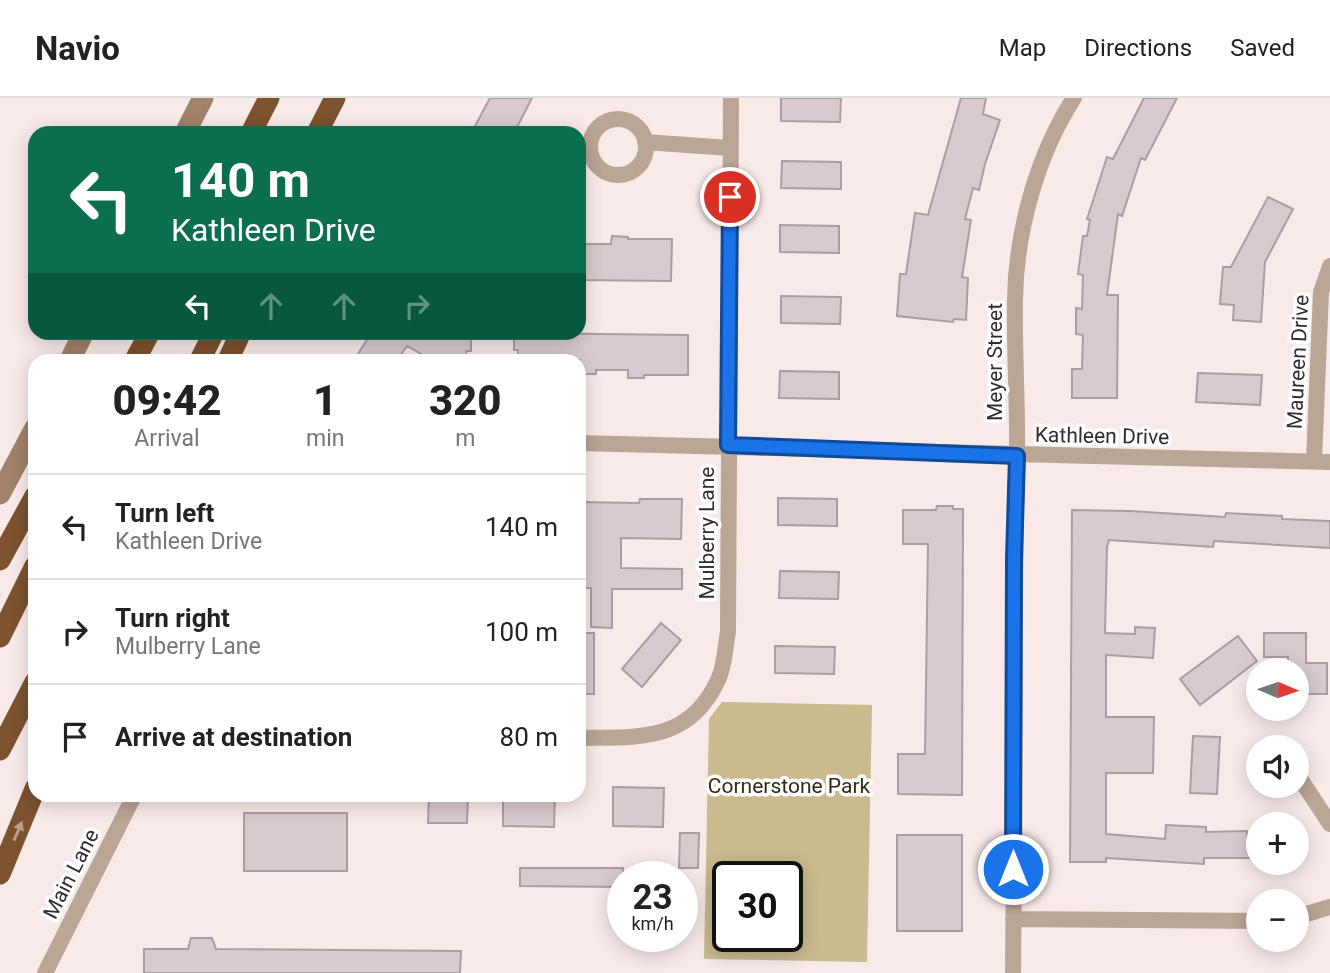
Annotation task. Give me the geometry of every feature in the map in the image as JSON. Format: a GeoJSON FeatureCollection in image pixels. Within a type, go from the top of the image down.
{"type":"FeatureCollection","features":[{"type":"Feature","properties":{"kind":"highway"},"geometry":{"type":"LineString","coordinates":[[255,126],[269,98]]}},
{"type":"Feature","properties":{"kind":"highway"},"geometry":{"type":"LineString","coordinates":[[321,126],[335,98]]}},
{"type":"Feature","properties":{"kind":"highway"},"geometry":{"type":"LineString","coordinates":[[332,126],[342,98]]}},
{"type":"Feature","properties":{"kind":"highway"},"geometry":{"type":"LineString","coordinates":[[0,560],[28,509]]}},
{"type":"Feature","properties":{"kind":"highway"},"geometry":{"type":"LineString","coordinates":[[0,637],[28,580]]}},
{"type":"Feature","properties":{"kind":"highway"},"geometry":{"type":"LineString","coordinates":[[0,750],[28,696]]}},
{"type":"Feature","properties":{"kind":"highway"},"geometry":{"type":"LineString","coordinates":[[0,874],[30,802]]}},
{"type":"Feature","properties":{"kind":"street"},"geometry":{"type":"LineString","coordinates":[[189,126],[203,98]]}},
{"type":"Feature","properties":{"kind":"street","name":"Mulberry Lane"},"geometry":{"type":"LineString","coordinates":[[586,738],[644,737],[659,734],[684,722],[698,709],[719,678],[728,632],[731,98]]}},
{"type":"Feature","properties":{"kind":"street","name":"Meyer Street"},"geometry":{"type":"LineString","coordinates":[[1013,973],[1013,610],[1017,456],[1015,298],[1018,261],[1036,176],[1048,144],[1074,98]]}},
{"type":"Feature","properties":{"kind":"street"},"geometry":{"type":"LineString","coordinates":[[645,142],[730,148]]}},
{"type":"Feature","properties":{"kind":"street","name":"Maureen Drive"},"geometry":{"type":"LineString","coordinates":[[1322,462],[1321,292],[1330,266]]}},
{"type":"Feature","properties":{"kind":"street"},"geometry":{"type":"LineString","coordinates":[[0,494],[28,441]]}},
{"type":"Feature","properties":{"kind":"street","name":"Kathleen Drive"},"geometry":{"type":"LineString","coordinates":[[586,443],[1322,462]]}},
{"type":"Feature","properties":{"kind":"street"},"geometry":{"type":"LineString","coordinates":[[1309,792],[1330,824]]}},
{"type":"Feature","properties":{"kind":"street","name":"Main Lane"},"geometry":{"type":"LineString","coordinates":[[45,973],[131,802]]}},
{"type":"Feature","properties":{"kind":"street"},"geometry":{"type":"LineString","coordinates":[[1309,914],[1330,908]]}},
{"type":"Feature","properties":{"kind":"street"},"geometry":{"type":"LineString","coordinates":[[1013,919],[1246,920]]}},
{"type":"Feature","properties":{"kind":"green space","name":"Cornerstone Park"},"geometry":{"type":"Polygon","coordinates":[[[722,702],[872,705],[867,962],[704,959],[709,719],[722,702]]]}},
{"type":"Feature","properties":{"kind":"building"},"geometry":{"type":"Polygon","coordinates":[[[490,98],[532,98],[518,126],[475,126],[490,98]]]}},
{"type":"Feature","properties":{"kind":"building"},"geometry":{"type":"Polygon","coordinates":[[[781,98],[841,98],[840,122],[781,121],[781,98]]]}},
{"type":"Feature","properties":{"kind":"building"},"geometry":{"type":"Polygon","coordinates":[[[961,98],[986,98],[983,114],[1000,120],[979,190],[973,188],[965,219],[971,220],[962,277],[968,278],[966,320],[954,319],[953,322],[897,316],[900,274],[906,274],[915,213],[928,215],[961,98]]]}},
{"type":"Feature","properties":{"kind":"building"},"geometry":{"type":"Polygon","coordinates":[[[1144,98],[1177,98],[1145,160],[1141,158],[1122,216],[1118,214],[1107,295],[1118,295],[1117,398],[1072,398],[1072,369],[1082,369],[1083,335],[1076,334],[1076,308],[1082,309],[1083,275],[1078,274],[1083,236],[1087,236],[1090,220],[1087,219],[1107,157],[1113,159],[1144,98]]]}},
{"type":"Feature","properties":{"kind":"building"},"geometry":{"type":"Polygon","coordinates":[[[782,161],[841,162],[841,189],[781,188],[782,161]]]}},
{"type":"Feature","properties":{"kind":"building"},"geometry":{"type":"Polygon","coordinates":[[[1268,197],[1293,209],[1265,262],[1261,322],[1233,320],[1234,305],[1220,304],[1223,267],[1231,267],[1268,197]]]}},
{"type":"Feature","properties":{"kind":"building"},"geometry":{"type":"Polygon","coordinates":[[[780,225],[839,226],[839,253],[780,252],[780,225]]]}},
{"type":"Feature","properties":{"kind":"building"},"geometry":{"type":"Polygon","coordinates":[[[612,236],[628,239],[672,239],[671,281],[586,280],[586,244],[611,244],[612,236]]]}},
{"type":"Feature","properties":{"kind":"building"},"geometry":{"type":"Polygon","coordinates":[[[781,296],[841,297],[840,324],[781,323],[781,296]]]}},
{"type":"Feature","properties":{"kind":"building"},"geometry":{"type":"Polygon","coordinates":[[[586,334],[688,335],[688,375],[644,375],[644,378],[628,378],[628,370],[596,370],[596,374],[586,374],[586,354],[518,354],[518,350],[514,350],[514,340],[586,340],[586,334]]]}},
{"type":"Feature","properties":{"kind":"building"},"geometry":{"type":"Polygon","coordinates":[[[367,340],[471,340],[471,351],[466,351],[466,354],[421,354],[407,346],[401,354],[358,354],[367,340]]]}},
{"type":"Feature","properties":{"kind":"building"},"geometry":{"type":"Polygon","coordinates":[[[780,371],[839,372],[839,399],[779,398],[780,371]]]}},
{"type":"Feature","properties":{"kind":"building"},"geometry":{"type":"Polygon","coordinates":[[[1198,373],[1262,375],[1260,405],[1196,402],[1198,373]]]}},
{"type":"Feature","properties":{"kind":"building"},"geometry":{"type":"Polygon","coordinates":[[[778,498],[837,499],[837,526],[778,525],[778,498]]]}},
{"type":"Feature","properties":{"kind":"building"},"geometry":{"type":"Polygon","coordinates":[[[640,499],[682,499],[681,539],[621,538],[621,568],[682,569],[682,589],[612,589],[612,628],[591,627],[591,588],[586,588],[586,502],[639,503],[640,499]]]}},
{"type":"Feature","properties":{"kind":"building"},"geometry":{"type":"Polygon","coordinates":[[[937,506],[963,509],[962,795],[898,794],[898,754],[925,754],[928,544],[903,544],[903,510],[936,510],[937,506]]]}},
{"type":"Feature","properties":{"kind":"building"},"geometry":{"type":"Polygon","coordinates":[[[1072,510],[1225,517],[1226,513],[1330,521],[1330,548],[1214,541],[1213,547],[1109,540],[1105,633],[1135,634],[1135,627],[1155,628],[1153,658],[1106,655],[1106,717],[1154,717],[1153,773],[1106,773],[1106,834],[1165,839],[1166,825],[1206,827],[1206,832],[1246,831],[1246,858],[1204,858],[1204,864],[1106,858],[1106,862],[1070,862],[1072,510]]]}},
{"type":"Feature","properties":{"kind":"building"},"geometry":{"type":"Polygon","coordinates":[[[780,571],[839,572],[838,599],[779,598],[780,571]]]}},
{"type":"Feature","properties":{"kind":"building"},"geometry":{"type":"Polygon","coordinates":[[[661,623],[681,640],[642,687],[622,669],[661,623]]]}},
{"type":"Feature","properties":{"kind":"building"},"geometry":{"type":"Polygon","coordinates":[[[586,633],[594,633],[594,694],[586,694],[586,633]]]}},
{"type":"Feature","properties":{"kind":"building"},"geometry":{"type":"Polygon","coordinates":[[[1264,633],[1306,633],[1306,658],[1264,657],[1264,633]]]}},
{"type":"Feature","properties":{"kind":"building"},"geometry":{"type":"Polygon","coordinates":[[[1238,636],[1255,658],[1246,658],[1246,669],[1200,705],[1180,679],[1238,636]]]}},
{"type":"Feature","properties":{"kind":"building"},"geometry":{"type":"Polygon","coordinates":[[[775,646],[835,647],[834,674],[775,673],[775,646]]]}},
{"type":"Feature","properties":{"kind":"building"},"geometry":{"type":"Polygon","coordinates":[[[1309,663],[1327,663],[1327,694],[1309,694],[1309,663]]]}},
{"type":"Feature","properties":{"kind":"building"},"geometry":{"type":"Polygon","coordinates":[[[1193,736],[1220,737],[1217,794],[1190,793],[1193,736]]]}},
{"type":"Feature","properties":{"kind":"building"},"geometry":{"type":"Polygon","coordinates":[[[613,787],[664,788],[663,827],[613,826],[613,787]]]}},
{"type":"Feature","properties":{"kind":"building"},"geometry":{"type":"Polygon","coordinates":[[[429,802],[468,802],[467,823],[428,823],[429,802]]]}},
{"type":"Feature","properties":{"kind":"building"},"geometry":{"type":"Polygon","coordinates":[[[503,802],[555,802],[554,827],[503,826],[503,802]]]}},
{"type":"Feature","properties":{"kind":"building"},"geometry":{"type":"Polygon","coordinates":[[[244,813],[347,813],[347,871],[244,871],[244,813]]]}},
{"type":"Feature","properties":{"kind":"building"},"geometry":{"type":"Polygon","coordinates":[[[680,833],[699,833],[698,868],[698,861],[679,861],[680,833]]]}},
{"type":"Feature","properties":{"kind":"building"},"geometry":{"type":"Polygon","coordinates":[[[897,835],[962,835],[962,931],[897,931],[897,835]]]}},
{"type":"Feature","properties":{"kind":"building"},"geometry":{"type":"Polygon","coordinates":[[[520,868],[607,868],[607,887],[520,886],[520,868]]]}},
{"type":"Feature","properties":{"kind":"building"},"geometry":{"type":"Polygon","coordinates":[[[191,938],[212,938],[216,949],[461,951],[460,973],[144,973],[144,949],[188,949],[191,938]]]}},
{"type":"Feature","properties":{"kind":"route"},"geometry":{"type":"LineString","coordinates":[[730,197],[728,445],[1017,456],[1013,869]]}}]}
